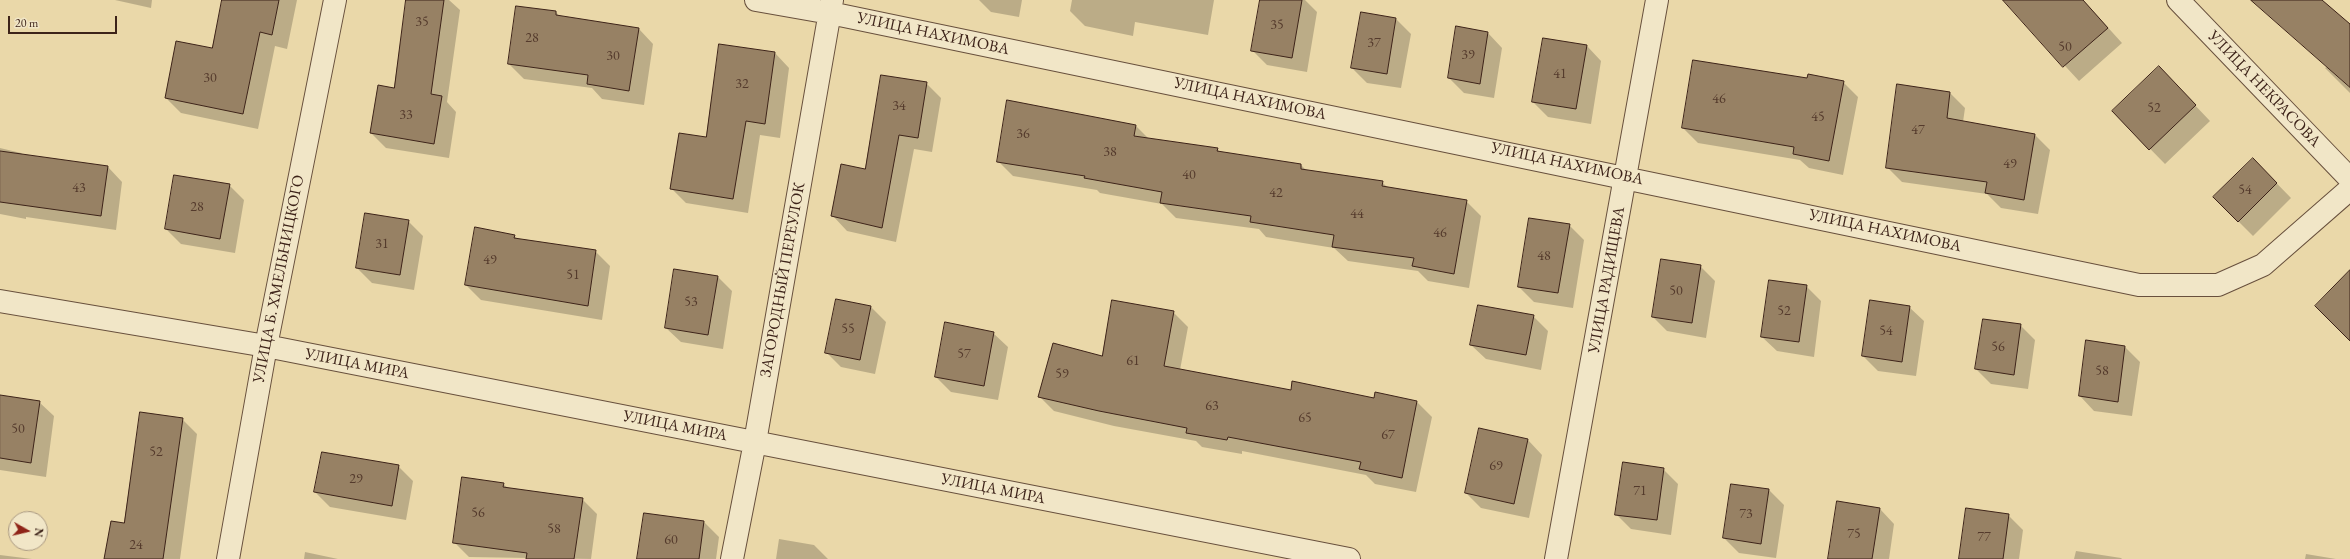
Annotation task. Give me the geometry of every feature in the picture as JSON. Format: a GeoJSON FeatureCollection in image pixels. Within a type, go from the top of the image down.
{"type":"FeatureCollection","features":[{"type":"Feature","properties":{"kind":"street","name":"УЛИЦА Б. ХМЕЛЬНИЦКОГО"},"geometry":{"type":"LineString","coordinates":[[228,559],[266,346],[335,0]]}},
{"type":"Feature","properties":{"kind":"street","name":"УЛИЦА НАХИМОВА"},"geometry":{"type":"LineString","coordinates":[[756,0],[831,6],[2140,285],[2218,285],[2263,265],[2350,189]]}},
{"type":"Feature","properties":{"kind":"street","name":"УЛИЦА РАДИЩЕВА"},"geometry":{"type":"LineString","coordinates":[[1556,559],[1658,0]]}},
{"type":"Feature","properties":{"kind":"street","name":"УЛИЦА НЕКРАСОВА"},"geometry":{"type":"LineString","coordinates":[[2178,0],[2350,178]]}},
{"type":"Feature","properties":{"kind":"street","name":"ЗАГОРОДНЫЙ ПЕРЕУЛОК"},"geometry":{"type":"LineString","coordinates":[[732,559],[755,442],[831,6]]}},
{"type":"Feature","properties":{"kind":"street","name":"УЛИЦА МИРА"},"geometry":{"type":"LineString","coordinates":[[0,301],[266,346],[1349,559]]}},
{"type":"Feature","properties":{"kind":"building"},"geometry":{"type":"Polygon","coordinates":[[[222,0],[279,0],[272,35],[260,32],[243,114],[165,98],[176,41],[212,48],[222,0]]]}},
{"type":"Feature","properties":{"kind":"building"},"geometry":{"type":"Polygon","coordinates":[[[406,0],[444,0],[431,94],[442,96],[434,144],[370,133],[378,85],[394,88],[406,0]]]}},
{"type":"Feature","properties":{"kind":"building"},"geometry":{"type":"Polygon","coordinates":[[[1260,0],[1302,0],[1292,58],[1251,51],[1260,0]]]}},
{"type":"Feature","properties":{"kind":"building"},"geometry":{"type":"Polygon","coordinates":[[[2003,0],[2083,0],[2108,28],[2063,67],[2003,0]]]}},
{"type":"Feature","properties":{"kind":"building"},"geometry":{"type":"Polygon","coordinates":[[[2251,0],[2322,0],[2350,24],[2350,87],[2251,0]]]}},
{"type":"Feature","properties":{"kind":"building"},"geometry":{"type":"Polygon","coordinates":[[[516,6],[556,11],[556,15],[639,28],[629,91],[587,84],[588,75],[508,64],[516,6]]]}},
{"type":"Feature","properties":{"kind":"building"},"geometry":{"type":"Polygon","coordinates":[[[1361,12],[1396,18],[1387,74],[1351,68],[1361,12]]]}},
{"type":"Feature","properties":{"kind":"building"},"geometry":{"type":"Polygon","coordinates":[[[1456,26],[1488,32],[1480,84],[1448,78],[1456,26]]]}},
{"type":"Feature","properties":{"kind":"building"},"geometry":{"type":"Polygon","coordinates":[[[1543,38],[1587,45],[1576,109],[1532,102],[1543,38]]]}},
{"type":"Feature","properties":{"kind":"building"},"geometry":{"type":"Polygon","coordinates":[[[719,44],[775,52],[765,124],[746,121],[733,199],[670,189],[679,133],[706,137],[719,44]]]}},
{"type":"Feature","properties":{"kind":"building"},"geometry":{"type":"Polygon","coordinates":[[[1693,60],[1807,78],[1808,74],[1844,81],[1829,161],[1793,154],[1794,147],[1682,128],[1693,60]]]}},
{"type":"Feature","properties":{"kind":"building"},"geometry":{"type":"Polygon","coordinates":[[[2159,66],[2196,105],[2149,150],[2112,111],[2159,66]]]}},
{"type":"Feature","properties":{"kind":"building"},"geometry":{"type":"Polygon","coordinates":[[[881,75],[927,82],[918,138],[899,135],[882,228],[831,216],[841,164],[865,169],[881,75]]]}},
{"type":"Feature","properties":{"kind":"building"},"geometry":{"type":"Polygon","coordinates":[[[1897,84],[1950,92],[1947,118],[2035,134],[2024,200],[1985,193],[1987,182],[1886,168],[1897,84]]]}},
{"type":"Feature","properties":{"kind":"building"},"geometry":{"type":"Polygon","coordinates":[[[1007,100],[1136,125],[1134,136],[1218,148],[1217,151],[1301,164],[1301,169],[1383,181],[1382,186],[1467,200],[1454,274],[1412,266],[1414,258],[1332,247],[1334,235],[1250,222],[1251,216],[1160,203],[1162,192],[1084,178],[1085,176],[997,162],[1007,100]]]}},
{"type":"Feature","properties":{"kind":"building"},"geometry":{"type":"Polygon","coordinates":[[[0,151],[108,166],[101,216],[0,202],[0,151]]]}},
{"type":"Feature","properties":{"kind":"building"},"geometry":{"type":"Polygon","coordinates":[[[2253,158],[2277,183],[2238,222],[2213,197],[2253,158]]]}},
{"type":"Feature","properties":{"kind":"building"},"geometry":{"type":"Polygon","coordinates":[[[174,175],[230,184],[220,239],[165,229],[174,175]]]}},
{"type":"Feature","properties":{"kind":"building"},"geometry":{"type":"Polygon","coordinates":[[[365,213],[409,220],[400,275],[356,268],[365,213]]]}},
{"type":"Feature","properties":{"kind":"building"},"geometry":{"type":"Polygon","coordinates":[[[1529,218],[1570,224],[1558,293],[1518,287],[1529,218]]]}},
{"type":"Feature","properties":{"kind":"building"},"geometry":{"type":"Polygon","coordinates":[[[475,227],[515,235],[514,238],[596,250],[588,306],[465,285],[475,227]]]}},
{"type":"Feature","properties":{"kind":"building"},"geometry":{"type":"Polygon","coordinates":[[[1661,259],[1701,265],[1692,323],[1652,317],[1661,259]]]}},
{"type":"Feature","properties":{"kind":"building"},"geometry":{"type":"Polygon","coordinates":[[[674,269],[718,276],[708,335],[665,328],[674,269]]]}},
{"type":"Feature","properties":{"kind":"building"},"geometry":{"type":"Polygon","coordinates":[[[2350,270],[2350,341],[2315,306],[2350,270]]]}},
{"type":"Feature","properties":{"kind":"building"},"geometry":{"type":"Polygon","coordinates":[[[1769,280],[1807,285],[1799,342],[1761,337],[1769,280]]]}},
{"type":"Feature","properties":{"kind":"building"},"geometry":{"type":"Polygon","coordinates":[[[836,299],[871,306],[860,360],[825,353],[836,299]]]}},
{"type":"Feature","properties":{"kind":"building"},"geometry":{"type":"Polygon","coordinates":[[[1112,300],[1174,311],[1164,366],[1291,390],[1292,381],[1374,398],[1375,392],[1417,401],[1402,478],[1359,469],[1361,462],[1228,437],[1227,440],[1186,433],[1187,428],[1099,411],[1038,397],[1053,343],[1102,356],[1112,300]]]}},
{"type":"Feature","properties":{"kind":"building"},"geometry":{"type":"Polygon","coordinates":[[[1870,300],[1910,306],[1902,362],[1862,356],[1870,300]]]}},
{"type":"Feature","properties":{"kind":"building"},"geometry":{"type":"Polygon","coordinates":[[[1478,305],[1534,315],[1526,355],[1470,345],[1478,305]]]}},
{"type":"Feature","properties":{"kind":"building"},"geometry":{"type":"Polygon","coordinates":[[[1983,319],[2021,324],[2014,375],[1975,369],[1983,319]]]}},
{"type":"Feature","properties":{"kind":"building"},"geometry":{"type":"Polygon","coordinates":[[[945,322],[994,332],[984,386],[935,377],[945,322]]]}},
{"type":"Feature","properties":{"kind":"building"},"geometry":{"type":"Polygon","coordinates":[[[2086,340],[2125,346],[2118,402],[2079,396],[2086,340]]]}},
{"type":"Feature","properties":{"kind":"building"},"geometry":{"type":"Polygon","coordinates":[[[0,395],[40,401],[31,463],[0,458],[0,395]]]}},
{"type":"Feature","properties":{"kind":"building"},"geometry":{"type":"Polygon","coordinates":[[[140,412],[183,418],[163,559],[104,559],[111,521],[124,523],[140,412]]]}},
{"type":"Feature","properties":{"kind":"building"},"geometry":{"type":"Polygon","coordinates":[[[1479,428],[1528,439],[1514,504],[1465,493],[1479,428]]]}},
{"type":"Feature","properties":{"kind":"building"},"geometry":{"type":"Polygon","coordinates":[[[322,452],[399,465],[392,506],[314,492],[322,452]]]}},
{"type":"Feature","properties":{"kind":"building"},"geometry":{"type":"Polygon","coordinates":[[[1623,462],[1664,468],[1657,520],[1615,515],[1623,462]]]}},
{"type":"Feature","properties":{"kind":"building"},"geometry":{"type":"Polygon","coordinates":[[[462,477],[504,483],[503,487],[583,498],[574,559],[526,559],[527,553],[453,543],[462,477]]]}},
{"type":"Feature","properties":{"kind":"building"},"geometry":{"type":"Polygon","coordinates":[[[1731,484],[1769,489],[1761,544],[1723,538],[1731,484]]]}},
{"type":"Feature","properties":{"kind":"building"},"geometry":{"type":"Polygon","coordinates":[[[1837,501],[1880,508],[1872,559],[1828,559],[1837,501]]]}},
{"type":"Feature","properties":{"kind":"building"},"geometry":{"type":"Polygon","coordinates":[[[1966,508],[2009,514],[2003,559],[1959,559],[1966,508]]]}},
{"type":"Feature","properties":{"kind":"building"},"geometry":{"type":"Polygon","coordinates":[[[644,513],[704,521],[699,559],[637,559],[644,513]]]}}]}
